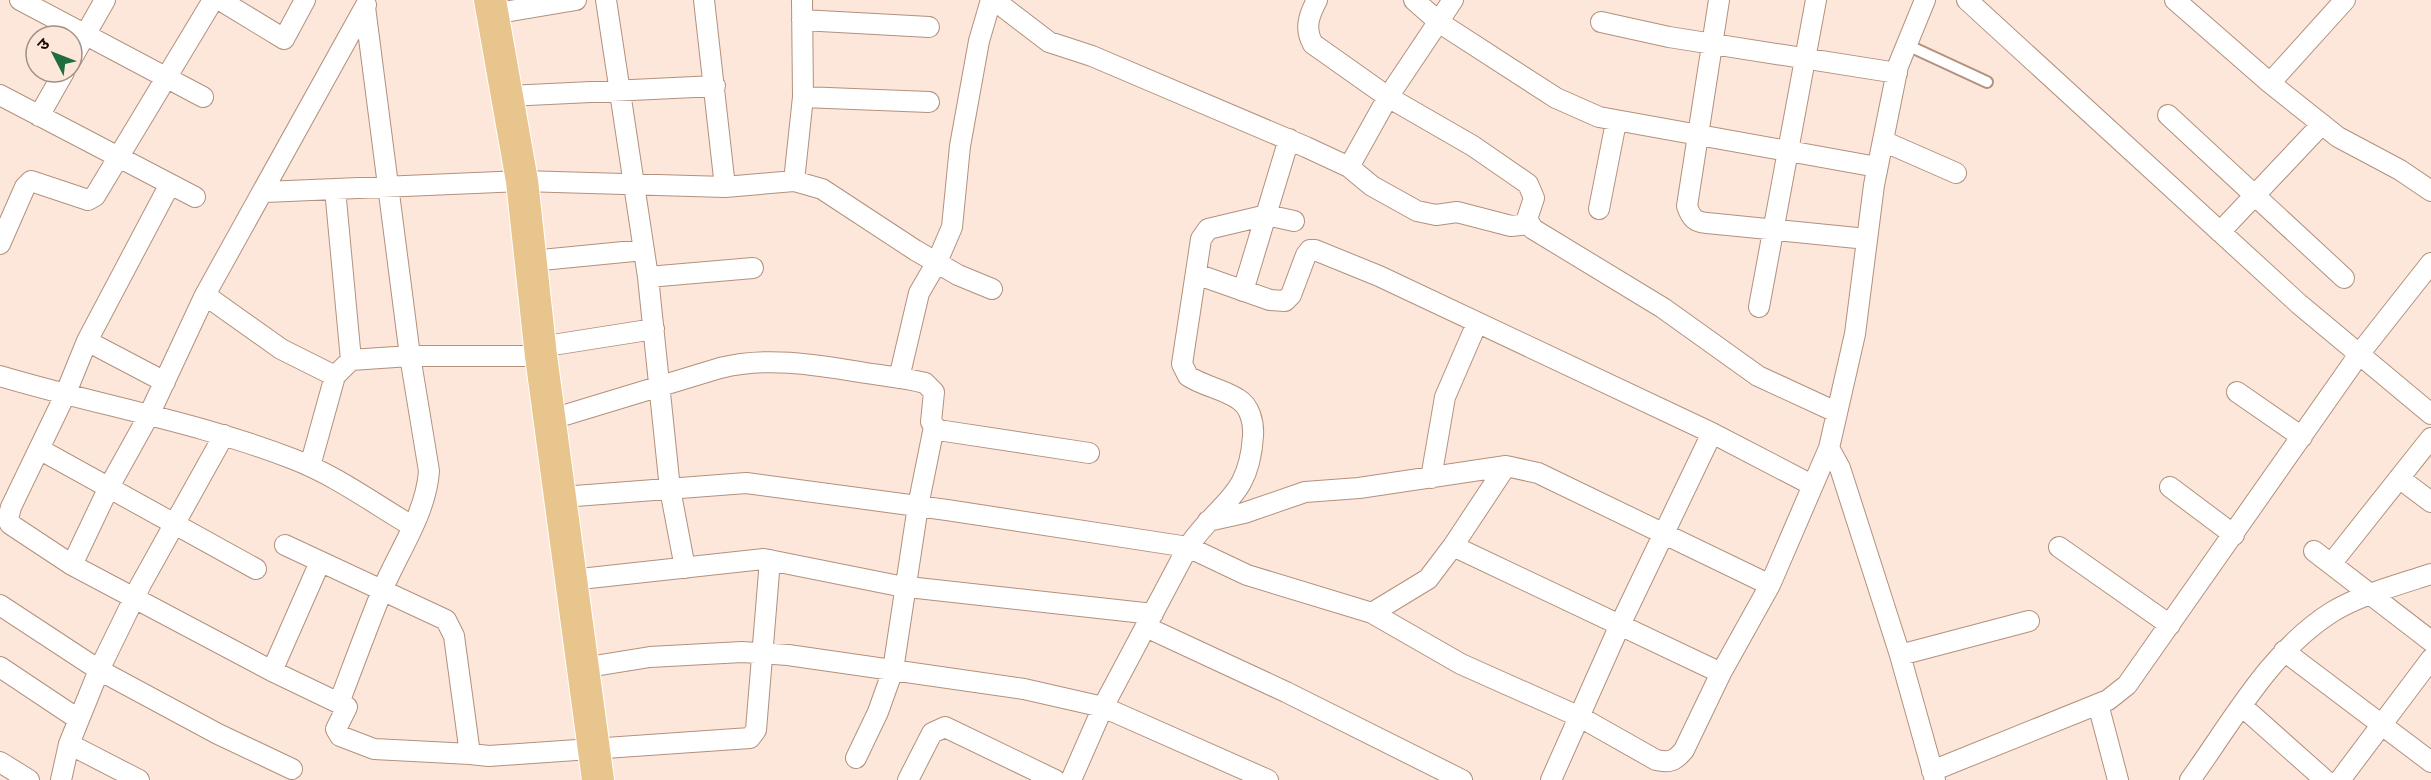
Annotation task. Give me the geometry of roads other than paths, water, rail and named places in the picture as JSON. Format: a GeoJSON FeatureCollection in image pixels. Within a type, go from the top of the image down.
{"type":"FeatureCollection","features":[{"type":"Feature","properties":{"kind":"main road"},"geometry":{"type":"LineString","coordinates":[[491,7],[522,181],[541,352],[552,419],[598,780]]}},
{"type":"Feature","properties":{"kind":"street"},"geometry":{"type":"LineString","coordinates":[[20,0],[203,97]]}},
{"type":"Feature","properties":{"kind":"street"},"geometry":{"type":"LineString","coordinates":[[84,37],[105,0]]}},
{"type":"Feature","properties":{"kind":"street"},"geometry":{"type":"LineString","coordinates":[[0,244],[27,183],[38,181],[91,200],[213,0]]}},
{"type":"Feature","properties":{"kind":"street"},"geometry":{"type":"LineString","coordinates":[[220,0],[285,39],[305,0]]}},
{"type":"Feature","properties":{"kind":"street"},"geometry":{"type":"LineString","coordinates":[[491,7],[576,0]]}},
{"type":"Feature","properties":{"kind":"street"},"geometry":{"type":"LineString","coordinates":[[606,0],[648,277],[670,489],[685,568]]}},
{"type":"Feature","properties":{"kind":"street"},"geometry":{"type":"LineString","coordinates":[[704,0],[725,187]]}},
{"type":"Feature","properties":{"kind":"street"},"geometry":{"type":"LineString","coordinates":[[795,181],[802,97],[802,0]]}},
{"type":"Feature","properties":{"kind":"street"},"geometry":{"type":"LineString","coordinates":[[899,378],[919,293],[937,262],[952,227],[960,146],[979,41],[992,0],[1048,42],[1092,56],[1288,139],[1349,167],[1372,186],[1417,211],[1436,215],[1467,213],[1512,226],[1529,224]]}},
{"type":"Feature","properties":{"kind":"street"},"geometry":{"type":"LineString","coordinates":[[1317,0],[1308,23],[1307,34],[1312,44],[1388,97],[1473,146],[1528,184],[1534,198],[1527,219],[1533,229],[1663,308],[1758,376],[1836,412]]}},
{"type":"Feature","properties":{"kind":"street"},"geometry":{"type":"LineString","coordinates":[[1414,0],[1440,23],[1556,98],[1616,122],[1790,150],[1877,167]]}},
{"type":"Feature","properties":{"kind":"street"},"geometry":{"type":"LineString","coordinates":[[1349,167],[1388,97],[1440,23],[1453,0]]}},
{"type":"Feature","properties":{"kind":"street"},"geometry":{"type":"LineString","coordinates":[[1719,0],[1687,206],[1690,216],[1696,222],[1867,239]]}},
{"type":"Feature","properties":{"kind":"street"},"geometry":{"type":"LineString","coordinates":[[1759,307],[1790,150],[1816,0]]}},
{"type":"Feature","properties":{"kind":"street"},"geometry":{"type":"LineString","coordinates":[[562,497],[746,483],[918,506],[1188,547],[1247,575],[1372,613],[1461,664],[1580,717],[1656,760],[1667,762],[1676,759],[1684,750],[1721,673],[1770,585],[1830,448],[1836,412],[1855,334],[1882,141],[1897,73],[1922,0]]}},
{"type":"Feature","properties":{"kind":"street"},"geometry":{"type":"LineString","coordinates":[[1967,0],[2299,304],[2431,414]]}},
{"type":"Feature","properties":{"kind":"street"},"geometry":{"type":"LineString","coordinates":[[2175,0],[2270,83],[2338,137],[2400,170],[2431,191]]}},
{"type":"Feature","properties":{"kind":"street"},"geometry":{"type":"LineString","coordinates":[[2270,83],[2345,0]]}},
{"type":"Feature","properties":{"kind":"street"},"geometry":{"type":"LineString","coordinates":[[339,703],[382,591],[428,486],[429,471],[410,356],[367,4]]}},
{"type":"Feature","properties":{"kind":"street"},"geometry":{"type":"LineString","coordinates":[[72,565],[109,487],[149,415],[205,294],[265,192],[367,4]]}},
{"type":"Feature","properties":{"kind":"street"},"geometry":{"type":"LineString","coordinates":[[802,20],[929,27]]}},
{"type":"Feature","properties":{"kind":"street"},"geometry":{"type":"LineString","coordinates":[[1601,22],[1712,44],[1897,73]]}},
{"type":"Feature","properties":{"kind":"street"},"geometry":{"type":"LineString","coordinates":[[39,116],[57,84]]}},
{"type":"Feature","properties":{"kind":"street"},"geometry":{"type":"LineString","coordinates":[[506,96],[715,86]]}},
{"type":"Feature","properties":{"kind":"street"},"geometry":{"type":"LineString","coordinates":[[0,95],[195,197]]}},
{"type":"Feature","properties":{"kind":"street"},"geometry":{"type":"LineString","coordinates":[[802,97],[929,102]]}},
{"type":"Feature","properties":{"kind":"street"},"geometry":{"type":"LineString","coordinates":[[2168,115],[2344,278]]}},
{"type":"Feature","properties":{"kind":"street"},"geometry":{"type":"LineString","coordinates":[[1599,209],[1616,122]]}},
{"type":"Feature","properties":{"kind":"street"},"geometry":{"type":"LineString","coordinates":[[2220,232],[2322,124]]}},
{"type":"Feature","properties":{"kind":"street"},"geometry":{"type":"LineString","coordinates":[[1243,291],[1288,139]]}},
{"type":"Feature","properties":{"kind":"street"},"geometry":{"type":"LineString","coordinates":[[1882,141],[1956,173]]}},
{"type":"Feature","properties":{"kind":"street"},"geometry":{"type":"LineString","coordinates":[[265,192],[522,181],[725,187],[795,181],[822,189],[958,275],[992,289]]}},
{"type":"Feature","properties":{"kind":"street"},"geometry":{"type":"LineString","coordinates":[[170,184],[87,341],[8,519],[13,528],[72,565],[272,671],[347,707],[337,734],[374,749],[489,756],[750,738],[756,730],[770,560]]}},
{"type":"Feature","properties":{"kind":"street"},"geometry":{"type":"LineString","coordinates":[[335,189],[351,360]]}},
{"type":"Feature","properties":{"kind":"street"},"geometry":{"type":"LineString","coordinates":[[1071,780],[1103,706],[1188,547],[1208,522],[1231,500],[1244,480],[1252,458],[1253,427],[1249,411],[1239,399],[1193,380],[1184,372],[1182,364],[1201,239],[1208,229],[1267,215],[1294,221]]}},
{"type":"Feature","properties":{"kind":"street"},"geometry":{"type":"LineString","coordinates":[[531,261],[644,250]]}},
{"type":"Feature","properties":{"kind":"street"},"geometry":{"type":"LineString","coordinates":[[1196,274],[1270,300],[1285,301],[1291,295],[1306,255],[1310,250],[1315,250],[1379,276],[1712,434],[1812,485]]}},
{"type":"Feature","properties":{"kind":"street"},"geometry":{"type":"LineString","coordinates":[[1830,448],[1840,468],[1900,655],[1934,775],[2108,700],[2127,685],[2360,353],[2431,263]]}},
{"type":"Feature","properties":{"kind":"street"},"geometry":{"type":"LineString","coordinates":[[648,277],[753,268]]}},
{"type":"Feature","properties":{"kind":"street"},"geometry":{"type":"LineString","coordinates":[[205,294],[281,349],[335,376]]}},
{"type":"Feature","properties":{"kind":"street"},"geometry":{"type":"LineString","coordinates":[[1431,477],[1445,397],[1477,323]]}},
{"type":"Feature","properties":{"kind":"street"},"geometry":{"type":"LineString","coordinates":[[309,466],[335,376],[351,360],[541,352],[654,328]]}},
{"type":"Feature","properties":{"kind":"street"},"geometry":{"type":"LineString","coordinates":[[87,341],[165,382]]}},
{"type":"Feature","properties":{"kind":"street"},"geometry":{"type":"LineString","coordinates":[[552,419],[605,405],[720,368],[761,361],[837,368],[925,383],[934,392],[931,422],[938,430],[1089,453]]}},
{"type":"Feature","properties":{"kind":"street"},"geometry":{"type":"LineString","coordinates":[[0,376],[65,395],[224,435],[309,466],[412,526]]}},
{"type":"Feature","properties":{"kind":"street"},"geometry":{"type":"LineString","coordinates":[[2237,392],[2302,437]]}},
{"type":"Feature","properties":{"kind":"street"},"geometry":{"type":"LineString","coordinates":[[856,758],[878,712],[893,670],[918,506],[934,427]]}},
{"type":"Feature","properties":{"kind":"street"},"geometry":{"type":"LineString","coordinates":[[1551,780],[1619,627],[1712,434]]}},
{"type":"Feature","properties":{"kind":"street"},"geometry":{"type":"LineString","coordinates":[[61,780],[69,744],[99,670],[134,598],[224,435]]}},
{"type":"Feature","properties":{"kind":"street"},"geometry":{"type":"LineString","coordinates":[[2331,564],[2431,438]]}},
{"type":"Feature","properties":{"kind":"street"},"geometry":{"type":"LineString","coordinates":[[39,449],[256,569]]}},
{"type":"Feature","properties":{"kind":"street"},"geometry":{"type":"LineString","coordinates":[[1208,522],[1244,513],[1305,492],[1506,466],[1538,473],[1770,585]]}},
{"type":"Feature","properties":{"kind":"street"},"geometry":{"type":"LineString","coordinates":[[1372,613],[1428,579],[1454,546],[1506,466]]}},
{"type":"Feature","properties":{"kind":"street"},"geometry":{"type":"LineString","coordinates":[[2399,478],[2431,502]]}},
{"type":"Feature","properties":{"kind":"street"},"geometry":{"type":"LineString","coordinates":[[2170,487],[2234,535]]}},
{"type":"Feature","properties":{"kind":"street"},"geometry":{"type":"LineString","coordinates":[[285,545],[441,617],[451,627],[470,754]]}},
{"type":"Feature","properties":{"kind":"street"},"geometry":{"type":"LineString","coordinates":[[1454,546],[1619,627],[1721,673]]}},
{"type":"Feature","properties":{"kind":"street"},"geometry":{"type":"LineString","coordinates":[[2059,547],[2170,625]]}},
{"type":"Feature","properties":{"kind":"street"},"geometry":{"type":"LineString","coordinates":[[2314,551],[2431,642]]}},
{"type":"Feature","properties":{"kind":"street"},"geometry":{"type":"LineString","coordinates":[[571,580],[770,560],[907,587],[1150,620],[1286,692],[1462,780]]}},
{"type":"Feature","properties":{"kind":"street"},"geometry":{"type":"LineString","coordinates":[[272,671],[320,562]]}},
{"type":"Feature","properties":{"kind":"street"},"geometry":{"type":"LineString","coordinates":[[2190,780],[2284,651],[2334,611],[2372,594],[2431,574]]}},
{"type":"Feature","properties":{"kind":"street"},"geometry":{"type":"LineString","coordinates":[[0,605],[99,670],[218,734],[292,769]]}},
{"type":"Feature","properties":{"kind":"street"},"geometry":{"type":"LineString","coordinates":[[1900,655],[2029,621]]}},
{"type":"Feature","properties":{"kind":"street"},"geometry":{"type":"LineString","coordinates":[[2284,651],[2380,726],[2431,762]]}},
{"type":"Feature","properties":{"kind":"street"},"geometry":{"type":"LineString","coordinates":[[582,668],[651,657],[742,652],[1024,688],[1103,706],[1258,778]]}},
{"type":"Feature","properties":{"kind":"street"},"geometry":{"type":"LineString","coordinates":[[2340,780],[2431,659]]}},
{"type":"Feature","properties":{"kind":"street"},"geometry":{"type":"LineString","coordinates":[[0,668],[78,719]]}},
{"type":"Feature","properties":{"kind":"street"},"geometry":{"type":"LineString","coordinates":[[2098,704],[2118,780]]}},
{"type":"Feature","properties":{"kind":"street"},"geometry":{"type":"LineString","coordinates":[[2243,707],[2325,780]]}},
{"type":"Feature","properties":{"kind":"street"},"geometry":{"type":"LineString","coordinates":[[908,780],[932,733],[945,727],[1055,780]]}},
{"type":"Feature","properties":{"kind":"street"},"geometry":{"type":"LineString","coordinates":[[69,744],[139,780]]}},
{"type":"Feature","properties":{"kind":"street"},"geometry":{"type":"LineString","coordinates":[[0,762],[29,780]]}},
{"type":"Feature","properties":{"kind":"lane"},"geometry":{"type":"LineString","coordinates":[[1906,45],[1987,82]]}}]}
